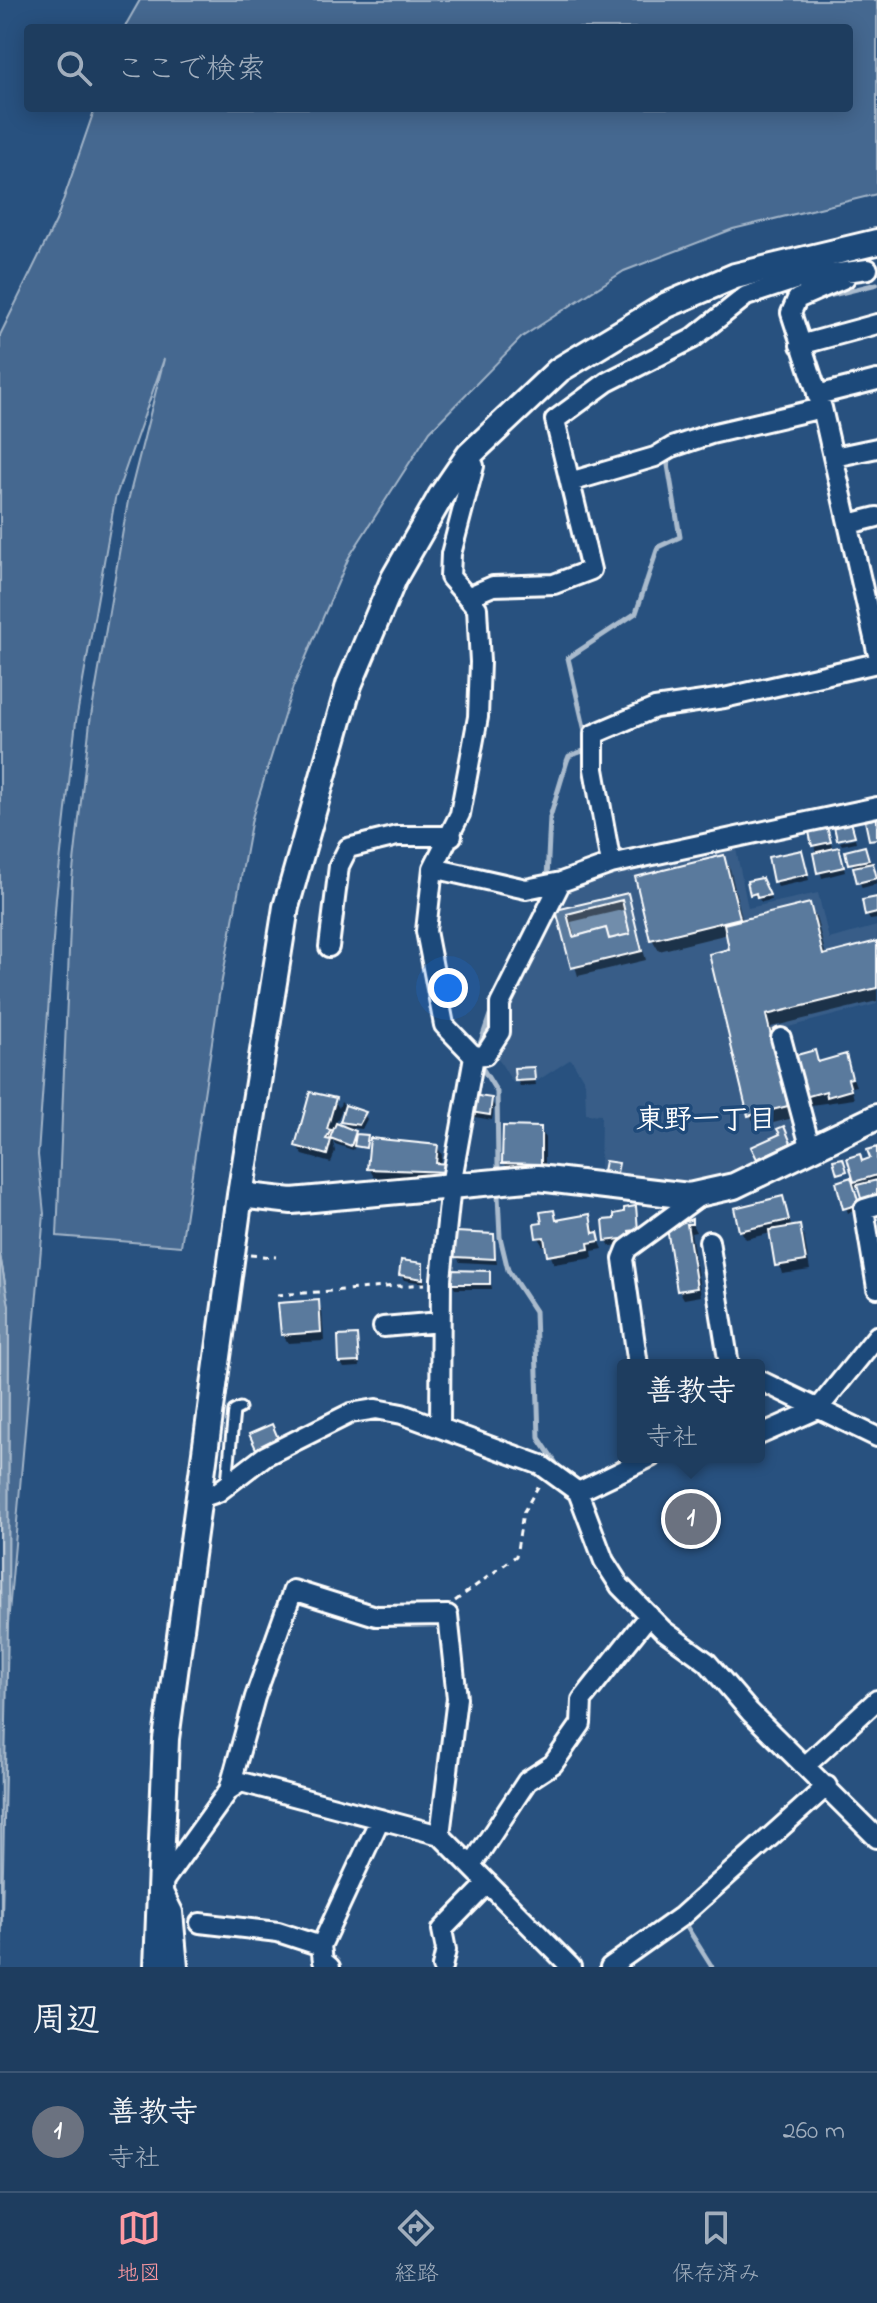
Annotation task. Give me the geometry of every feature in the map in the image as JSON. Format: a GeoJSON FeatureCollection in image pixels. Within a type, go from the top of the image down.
{"type":"FeatureCollection","features":[{"type":"Feature","properties":{"kind":"street"},"geometry":{"type":"LineString","coordinates":[[157,1967],[166,1739],[240,1195],[286,907],[349,685],[394,578],[469,455],[559,370],[667,305],[735,276],[877,242]]}},
{"type":"Feature","properties":{"kind":"street"},"geometry":{"type":"LineString","coordinates":[[467,597],[493,586],[554,584],[591,570],[555,420],[607,382],[692,339],[746,296],[801,278],[873,267]]}},
{"type":"Feature","properties":{"kind":"street"},"geometry":{"type":"LineString","coordinates":[[873,267],[797,299],[791,313],[820,401],[877,651]]}},
{"type":"Feature","properties":{"kind":"street"},"geometry":{"type":"LineString","coordinates":[[800,345],[877,324]]}},
{"type":"Feature","properties":{"kind":"street"},"geometry":{"type":"LineString","coordinates":[[570,482],[655,457],[672,447],[877,380]]}},
{"type":"Feature","properties":{"kind":"street"},"geometry":{"type":"LineString","coordinates":[[834,457],[877,448]]}},
{"type":"Feature","properties":{"kind":"street"},"geometry":{"type":"LineString","coordinates":[[469,455],[474,466],[451,554],[450,577],[477,608],[480,662],[478,717],[460,814],[452,836],[433,868],[426,931],[444,1025],[474,1056]]}},
{"type":"Feature","properties":{"kind":"street"},"geometry":{"type":"LineString","coordinates":[[849,524],[877,517]]}},
{"type":"Feature","properties":{"kind":"street"},"geometry":{"type":"LineString","coordinates":[[611,864],[594,769],[594,734],[655,708],[724,698],[877,663]]}},
{"type":"Feature","properties":{"kind":"street"},"geometry":{"type":"LineString","coordinates":[[433,868],[526,889],[561,882],[611,864],[877,807]]}},
{"type":"Feature","properties":{"kind":"street"},"geometry":{"type":"LineString","coordinates":[[329,947],[339,866],[348,848],[397,836],[452,836]]}},
{"type":"Feature","properties":{"kind":"street"},"geometry":{"type":"LineString","coordinates":[[474,1056],[485,1055],[496,1043],[500,1032],[500,1004],[561,882]]}},
{"type":"Feature","properties":{"kind":"street"},"geometry":{"type":"LineString","coordinates":[[781,1038],[811,1150]]}},
{"type":"Feature","properties":{"kind":"street"},"geometry":{"type":"LineString","coordinates":[[440,1428],[441,1283],[451,1185],[474,1056]]}},
{"type":"Feature","properties":{"kind":"street"},"geometry":{"type":"LineString","coordinates":[[240,1195],[292,1201],[538,1178],[621,1189],[702,1194],[734,1186],[877,1117]]}},
{"type":"Feature","properties":{"kind":"street"},"geometry":{"type":"LineString","coordinates":[[637,1359],[623,1259],[627,1249],[702,1194]]}},
{"type":"Feature","properties":{"kind":"street"},"geometry":{"type":"LineString","coordinates":[[877,1205],[864,1209],[877,1288]]}},
{"type":"Feature","properties":{"kind":"street"},"geometry":{"type":"LineString","coordinates":[[709,1241],[728,1359]]}},
{"type":"Feature","properties":{"kind":"street"},"geometry":{"type":"LineString","coordinates":[[383,1327],[440,1322]]}},
{"type":"Feature","properties":{"kind":"street"},"geometry":{"type":"LineString","coordinates":[[765,1432],[818,1409],[877,1336]]}},
{"type":"Feature","properties":{"kind":"street"},"geometry":{"type":"LineString","coordinates":[[765,1383],[877,1437]]}},
{"type":"Feature","properties":{"kind":"street"},"geometry":{"type":"LineString","coordinates":[[200,1498],[227,1485],[265,1456],[351,1413],[376,1409],[440,1428],[547,1470],[578,1492],[604,1561],[620,1586],[649,1615],[707,1662],[750,1712],[877,1838]]}},
{"type":"Feature","properties":{"kind":"street"},"geometry":{"type":"LineString","coordinates":[[578,1492],[638,1463]]}},
{"type":"Feature","properties":{"kind":"street"},"geometry":{"type":"LineString","coordinates":[[160,1886],[229,1790],[255,1697],[293,1590],[376,1616],[448,1615],[457,1698],[440,1835]]}},
{"type":"Feature","properties":{"kind":"street"},"geometry":{"type":"LineString","coordinates":[[471,1866],[527,1781],[553,1764],[581,1724],[582,1700],[649,1615]]}},
{"type":"Feature","properties":{"kind":"street"},"geometry":{"type":"LineString","coordinates":[[806,1765],[877,1700]]}},
{"type":"Feature","properties":{"kind":"street"},"geometry":{"type":"LineString","coordinates":[[229,1790],[241,1782],[440,1835],[571,1967]]}},
{"type":"Feature","properties":{"kind":"street"},"geometry":{"type":"LineString","coordinates":[[610,1967],[682,1916],[827,1786]]}},
{"type":"Feature","properties":{"kind":"street"},"geometry":{"type":"LineString","coordinates":[[330,1967],[323,1961],[321,1946],[380,1819]]}},
{"type":"Feature","properties":{"kind":"street"},"geometry":{"type":"LineString","coordinates":[[442,1967],[446,1950],[442,1930],[488,1883]]}},
{"type":"Feature","properties":{"kind":"street"},"geometry":{"type":"LineString","coordinates":[[160,1886],[173,1912],[178,1967]]}},
{"type":"Feature","properties":{"kind":"street"},"geometry":{"type":"LineString","coordinates":[[200,1923],[278,1932],[321,1946]]}},
{"type":"Feature","properties":{"kind":"lane"},"geometry":{"type":"LineString","coordinates":[[227,1485],[234,1411],[240,1408]]}},
{"type":"Feature","properties":{"kind":"path"},"geometry":{"type":"LineString","coordinates":[[256,1255],[276,1257]]}},
{"type":"Feature","properties":{"kind":"path"},"geometry":{"type":"LineString","coordinates":[[277,1295],[441,1283]]}},
{"type":"Feature","properties":{"kind":"path"},"geometry":{"type":"LineString","coordinates":[[448,1615],[452,1604],[516,1556],[523,1513],[547,1470]]}},
{"type":"Feature","properties":{"kind":"shaded area"},"geometry":{"type":"Polygon","coordinates":[[[140,0],[877,0],[877,194],[733,229],[624,271],[522,337],[430,431],[349,557],[293,687],[252,818],[219,996],[181,1246],[57,1236],[72,880],[90,722],[128,501],[164,359],[115,499],[76,721],[56,898],[38,1155],[44,1214],[8,1624],[9,1306],[0,1255],[0,335],[56,221],[94,112],[853,112],[853,24],[126,24],[140,0]]]}},
{"type":"Feature","properties":{"kind":"shaded area"},"geometry":{"type":"Polygon","coordinates":[[[735,844],[748,908],[818,893],[829,939],[877,926],[877,1004],[773,1031],[802,1137],[799,1142],[720,1175],[690,1180],[657,1182],[600,1172],[601,1115],[586,1114],[585,1082],[571,1059],[537,1081],[513,1083],[497,1057],[507,1042],[510,1004],[569,888],[611,872],[735,844]]]}},
{"type":"Feature","properties":{"kind":"water"},"geometry":{"type":"Polygon","coordinates":[[[622,900],[630,934],[609,939],[606,928],[573,937],[567,914],[622,900]]]}},
{"type":"Feature","properties":{"kind":"water"},"geometry":{"type":"Polygon","coordinates":[[[0,1255],[9,1306],[8,1624],[1,1967],[0,1255]]]}},
{"type":"Feature","properties":{"kind":"building"},"geometry":{"type":"Polygon","coordinates":[[[850,818],[855,836],[837,840],[833,822],[850,818]]]}},
{"type":"Feature","properties":{"kind":"building"},"geometry":{"type":"Polygon","coordinates":[[[877,818],[877,839],[869,840],[865,821],[877,818]]]}},
{"type":"Feature","properties":{"kind":"building"},"geometry":{"type":"Polygon","coordinates":[[[826,823],[831,842],[812,846],[808,827],[826,823]]]}},
{"type":"Feature","properties":{"kind":"building"},"geometry":{"type":"Polygon","coordinates":[[[865,846],[869,860],[848,864],[845,851],[865,846]]]}},
{"type":"Feature","properties":{"kind":"building"},"geometry":{"type":"Polygon","coordinates":[[[839,847],[844,867],[817,873],[813,853],[839,847]]]}},
{"type":"Feature","properties":{"kind":"building"},"geometry":{"type":"Polygon","coordinates":[[[802,850],[808,874],[773,882],[768,857],[802,850]]]}},
{"type":"Feature","properties":{"kind":"building"},"geometry":{"type":"Polygon","coordinates":[[[724,855],[740,918],[650,940],[635,877],[724,855]]]}},
{"type":"Feature","properties":{"kind":"building"},"geometry":{"type":"Polygon","coordinates":[[[873,863],[877,878],[857,883],[853,867],[873,863]]]}},
{"type":"Feature","properties":{"kind":"building"},"geometry":{"type":"Polygon","coordinates":[[[762,878],[770,895],[757,898],[756,893],[750,895],[747,881],[762,878]]]}},
{"type":"Feature","properties":{"kind":"building"},"geometry":{"type":"Polygon","coordinates":[[[628,893],[642,951],[571,968],[556,910],[628,893]],[[622,900],[567,914],[573,937],[606,928],[609,939],[630,934],[622,900]]]}},
{"type":"Feature","properties":{"kind":"building"},"geometry":{"type":"Polygon","coordinates":[[[877,897],[877,913],[865,916],[862,900],[877,897]]]}},
{"type":"Feature","properties":{"kind":"building"},"geometry":{"type":"Polygon","coordinates":[[[810,903],[823,955],[877,941],[877,988],[766,1015],[788,1106],[748,1116],[709,954],[729,949],[724,924],[810,903]]]}},
{"type":"Feature","properties":{"kind":"building"},"geometry":{"type":"Polygon","coordinates":[[[815,1050],[818,1062],[846,1054],[852,1078],[848,1079],[851,1090],[827,1097],[826,1091],[805,1097],[793,1056],[815,1050]]]}},
{"type":"Feature","properties":{"kind":"building"},"geometry":{"type":"Polygon","coordinates":[[[534,1067],[535,1080],[515,1081],[514,1068],[534,1067]]]}},
{"type":"Feature","properties":{"kind":"building"},"geometry":{"type":"Polygon","coordinates":[[[310,1092],[336,1098],[327,1129],[331,1130],[326,1139],[331,1140],[327,1155],[295,1146],[310,1092]]]}},
{"type":"Feature","properties":{"kind":"building"},"geometry":{"type":"Polygon","coordinates":[[[472,1095],[492,1098],[490,1115],[470,1112],[472,1095]]]}},
{"type":"Feature","properties":{"kind":"building"},"geometry":{"type":"Polygon","coordinates":[[[345,1105],[366,1112],[359,1125],[340,1122],[345,1105]]]}},
{"type":"Feature","properties":{"kind":"building"},"geometry":{"type":"Polygon","coordinates":[[[336,1123],[356,1131],[351,1146],[330,1138],[336,1123]]]}},
{"type":"Feature","properties":{"kind":"building"},"geometry":{"type":"Polygon","coordinates":[[[503,1126],[541,1127],[541,1164],[502,1163],[503,1126]]]}},
{"type":"Feature","properties":{"kind":"building"},"geometry":{"type":"Polygon","coordinates":[[[784,1126],[791,1143],[757,1159],[751,1147],[780,1134],[777,1129],[784,1126]]]}},
{"type":"Feature","properties":{"kind":"building"},"geometry":{"type":"Polygon","coordinates":[[[356,1134],[368,1135],[366,1148],[354,1146],[356,1134]]]}},
{"type":"Feature","properties":{"kind":"building"},"geometry":{"type":"Polygon","coordinates":[[[370,1138],[438,1145],[436,1163],[450,1164],[449,1172],[367,1169],[370,1138]]]}},
{"type":"Feature","properties":{"kind":"building"},"geometry":{"type":"Polygon","coordinates":[[[877,1147],[877,1175],[854,1182],[847,1158],[860,1154],[862,1161],[870,1158],[867,1150],[877,1147]]]}},
{"type":"Feature","properties":{"kind":"building"},"geometry":{"type":"Polygon","coordinates":[[[843,1158],[847,1171],[837,1174],[833,1160],[843,1158]]]}},
{"type":"Feature","properties":{"kind":"building"},"geometry":{"type":"Polygon","coordinates":[[[605,1161],[619,1163],[617,1173],[603,1171],[605,1161]]]}},
{"type":"Feature","properties":{"kind":"building"},"geometry":{"type":"Polygon","coordinates":[[[851,1177],[859,1204],[843,1209],[836,1182],[851,1177]]]}},
{"type":"Feature","properties":{"kind":"building"},"geometry":{"type":"Polygon","coordinates":[[[877,1180],[877,1201],[863,1205],[857,1185],[877,1180]]]}},
{"type":"Feature","properties":{"kind":"building"},"geometry":{"type":"Polygon","coordinates":[[[783,1196],[789,1220],[739,1231],[734,1208],[783,1196]]]}},
{"type":"Feature","properties":{"kind":"building"},"geometry":{"type":"Polygon","coordinates":[[[636,1206],[638,1230],[629,1231],[630,1238],[605,1241],[603,1220],[614,1219],[614,1214],[624,1212],[624,1208],[636,1206]]]}},
{"type":"Feature","properties":{"kind":"building"},"geometry":{"type":"Polygon","coordinates":[[[554,1210],[556,1220],[590,1214],[593,1233],[598,1232],[600,1241],[588,1243],[589,1249],[547,1256],[544,1237],[536,1238],[534,1224],[542,1223],[540,1212],[554,1210]]]}},
{"type":"Feature","properties":{"kind":"building"},"geometry":{"type":"Polygon","coordinates":[[[692,1219],[692,1224],[687,1224],[697,1288],[677,1291],[667,1228],[692,1219]]]}},
{"type":"Feature","properties":{"kind":"building"},"geometry":{"type":"Polygon","coordinates":[[[800,1225],[806,1261],[775,1266],[769,1230],[800,1225]]]}},
{"type":"Feature","properties":{"kind":"building"},"geometry":{"type":"Polygon","coordinates":[[[456,1232],[494,1234],[495,1259],[454,1257],[456,1232]]]}},
{"type":"Feature","properties":{"kind":"building"},"geometry":{"type":"Polygon","coordinates":[[[401,1260],[423,1263],[423,1279],[399,1275],[401,1260]]]}},
{"type":"Feature","properties":{"kind":"building"},"geometry":{"type":"Polygon","coordinates":[[[450,1270],[490,1271],[490,1284],[450,1284],[450,1270]]]}},
{"type":"Feature","properties":{"kind":"building"},"geometry":{"type":"Polygon","coordinates":[[[319,1300],[321,1332],[281,1335],[278,1303],[319,1300]]]}},
{"type":"Feature","properties":{"kind":"building"},"geometry":{"type":"Polygon","coordinates":[[[357,1335],[359,1362],[339,1363],[338,1336],[357,1335]]]}},
{"type":"Feature","properties":{"kind":"building"},"geometry":{"type":"Polygon","coordinates":[[[272,1424],[278,1438],[256,1449],[249,1434],[272,1424]]]}},
{"type":"Feature","properties":{"kind":"waterway"},"geometry":{"type":"LineString","coordinates":[[820,298],[877,284]]}},
{"type":"Feature","properties":{"kind":"waterway"},"geometry":{"type":"LineString","coordinates":[[587,740],[568,658],[636,613],[658,547],[680,537],[667,459],[685,452]]}},
{"type":"Feature","properties":{"kind":"waterway"},"geometry":{"type":"LineString","coordinates":[[547,879],[550,817],[567,761],[569,756],[589,749]]}},
{"type":"Feature","properties":{"kind":"waterway"},"geometry":{"type":"LineString","coordinates":[[478,1050],[492,1009]]}},
{"type":"Feature","properties":{"kind":"waterway"},"geometry":{"type":"LineString","coordinates":[[481,1066],[497,1092],[498,1166]]}},
{"type":"Feature","properties":{"kind":"waterway"},"geometry":{"type":"LineString","coordinates":[[498,1195],[500,1237],[508,1270],[535,1311],[539,1438],[559,1468]]}},
{"type":"Feature","properties":{"kind":"waterway"},"geometry":{"type":"LineString","coordinates":[[683,1921],[712,1967]]}},
{"type":"Feature","properties":{"kind":"place","name":"善教寺"},"geometry":{"type":"Point","coordinates":[691,1519]}},
{"type":"Feature","properties":{"kind":"district","name":"東野一丁目"},"geometry":{"type":"Point","coordinates":[706,1118]}}]}
